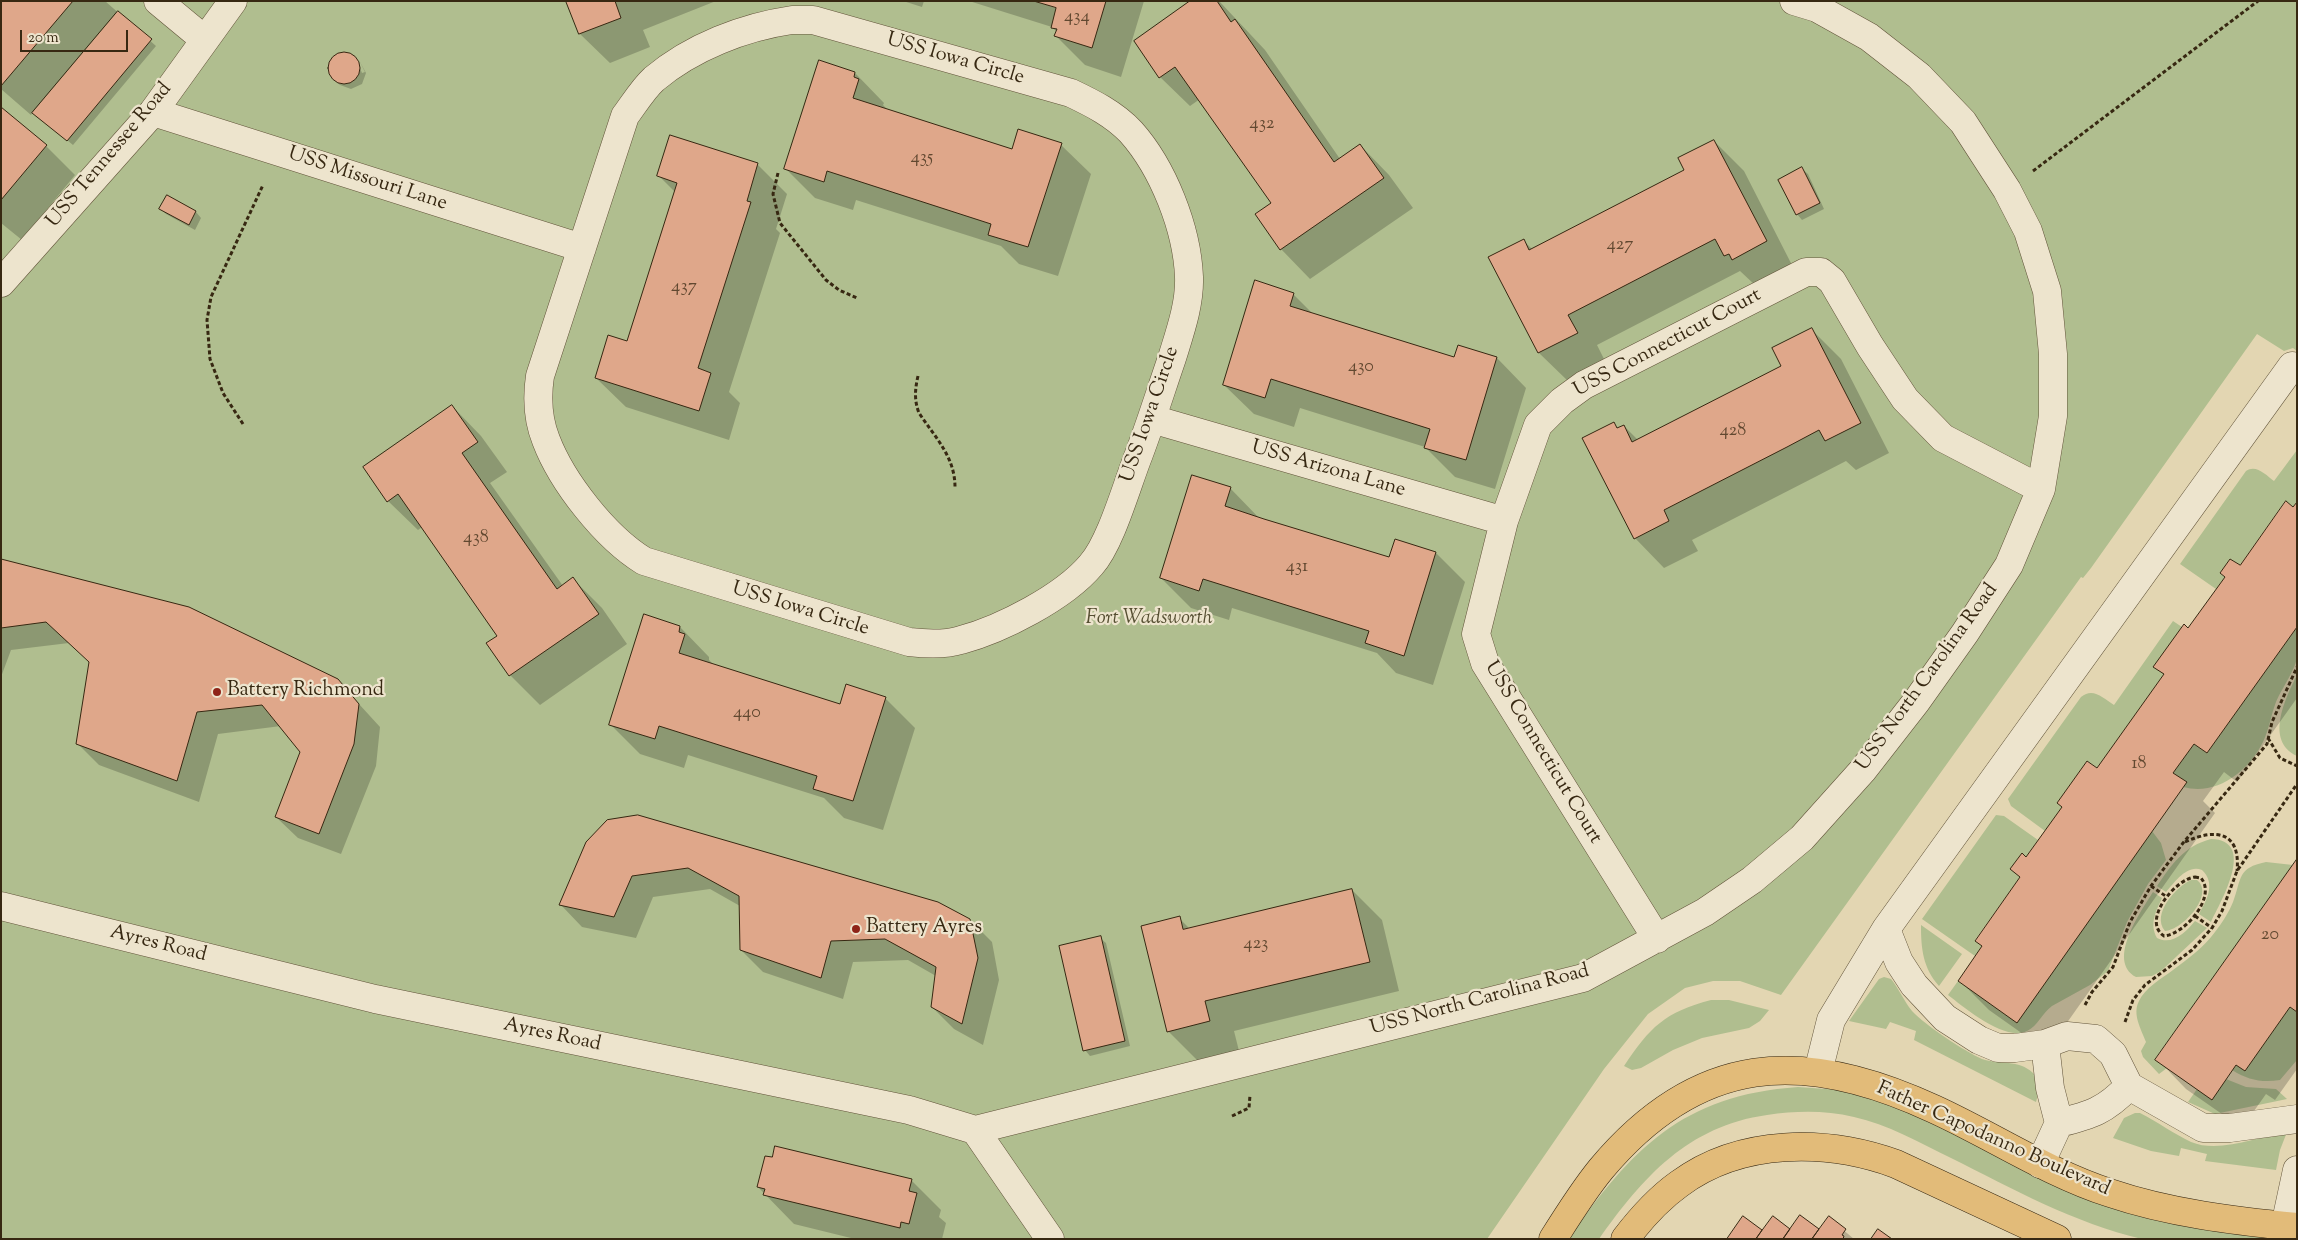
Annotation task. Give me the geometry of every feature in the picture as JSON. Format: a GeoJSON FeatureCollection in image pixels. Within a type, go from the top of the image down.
{"type":"FeatureCollection","features":[{"type":"Feature","properties":{"kind":"main road","name":"Father Capodanno Boulevard"},"geometry":{"type":"LineString","coordinates":[[1552,1239],[1600,1170],[1643,1126],[1684,1097],[1728,1077],[1773,1069],[1818,1072],[1842,1076],[1901,1095],[1942,1113],[2040,1164],[2109,1193],[2146,1203],[2291,1227]]}},
{"type":"Feature","properties":{"kind":"main road"},"geometry":{"type":"LineString","coordinates":[[1625,1239],[1662,1198],[1681,1183],[1718,1163],[1762,1150],[1784,1147],[1827,1148],[1873,1156],[1923,1176],[2057,1239]]}},
{"type":"Feature","properties":{"kind":"street"},"geometry":{"type":"LineString","coordinates":[[158,1],[205,40]]}},
{"type":"Feature","properties":{"kind":"street","name":"USS Tennessee Road"},"geometry":{"type":"LineString","coordinates":[[1,283],[153,112],[233,1]]}},
{"type":"Feature","properties":{"kind":"street","name":"USS North Carolina Road"},"geometry":{"type":"LineString","coordinates":[[975,1130],[1583,978],[1705,912],[1752,880],[1802,838],[1864,770],[1932,679],[2009,565],[2040,489],[2053,416],[2053,354],[2047,291],[2028,232],[2007,190],[1963,122],[1918,76],[1869,37],[1817,8],[1794,1]]}},
{"type":"Feature","properties":{"kind":"street","name":"USS Iowa Circle"},"geometry":{"type":"LineString","coordinates":[[812,20],[1071,93],[1094,103],[1130,131],[1146,152],[1168,192],[1183,234],[1189,277],[1186,309],[1152,419],[1106,541],[1093,564],[1074,583],[1020,615],[961,640],[938,644],[909,642],[653,565],[630,552],[615,540],[587,507],[558,465],[545,439],[539,408],[538,390],[540,376],[582,248],[625,116],[653,80],[689,54],[770,23],[812,20]]}},
{"type":"Feature","properties":{"kind":"street","name":"USS Missouri Lane"},"geometry":{"type":"LineString","coordinates":[[153,112],[582,248]]}},
{"type":"Feature","properties":{"kind":"street","name":"USS Connecticut Court"},"geometry":{"type":"LineString","coordinates":[[1657,939],[1485,663],[1476,634],[1504,521],[1538,425],[1562,401],[1584,385],[1806,272],[1821,272],[1832,281],[1870,346],[1905,399],[1943,438],[2040,489]]}},
{"type":"Feature","properties":{"kind":"street"},"geometry":{"type":"LineString","coordinates":[[1818,1072],[1831,1020],[1886,929],[2292,366]]}},
{"type":"Feature","properties":{"kind":"street","name":"USS Arizona Lane"},"geometry":{"type":"LineString","coordinates":[[1152,419],[1504,521]]}},
{"type":"Feature","properties":{"kind":"street","name":"Ayres Road"},"geometry":{"type":"LineString","coordinates":[[1,906],[375,999],[908,1110],[975,1130]]}},
{"type":"Feature","properties":{"kind":"street"},"geometry":{"type":"LineString","coordinates":[[1886,929],[1899,962],[1914,985],[1945,1018],[1979,1040],[1998,1048],[2015,1048],[2056,1040],[2096,1039],[2113,1054],[2129,1086],[2203,1128],[2230,1128],[2297,1119]]}},
{"type":"Feature","properties":{"kind":"street"},"geometry":{"type":"LineString","coordinates":[[2040,1164],[2059,1123],[2050,1088],[2056,1040]]}},
{"type":"Feature","properties":{"kind":"street"},"geometry":{"type":"LineString","coordinates":[[2059,1123],[2096,1113],[2113,1103],[2129,1086]]}},
{"type":"Feature","properties":{"kind":"street"},"geometry":{"type":"LineString","coordinates":[[975,1130],[1050,1239]]}},
{"type":"Feature","properties":{"kind":"street"},"geometry":{"type":"LineString","coordinates":[[2291,1227],[2297,1170]]}},
{"type":"Feature","properties":{"kind":"path"},"geometry":{"type":"LineString","coordinates":[[2007,190],[2258,1]]}},
{"type":"Feature","properties":{"kind":"path"},"geometry":{"type":"LineString","coordinates":[[778,173],[773,194],[780,223],[826,280],[839,290],[857,298]]}},
{"type":"Feature","properties":{"kind":"path"},"geometry":{"type":"LineString","coordinates":[[243,424],[222,393],[210,359],[206,320],[211,296],[263,185]]}},
{"type":"Feature","properties":{"kind":"path"},"geometry":{"type":"LineString","coordinates":[[918,376],[915,393],[916,406],[950,460],[955,477],[955,487]]}},
{"type":"Feature","properties":{"kind":"path"},"geometry":{"type":"LineString","coordinates":[[2056,1040],[2113,967],[2130,922],[2151,886],[2183,843],[2267,744],[2272,722],[2297,667]]}},
{"type":"Feature","properties":{"kind":"path"},"geometry":{"type":"LineString","coordinates":[[2268,738],[2280,758],[2297,766]]}},
{"type":"Feature","properties":{"kind":"path"},"geometry":{"type":"LineString","coordinates":[[2113,1054],[2133,1000],[2145,985],[2192,950],[2212,928],[2226,904],[2237,871],[2297,784]]}},
{"type":"Feature","properties":{"kind":"path"},"geometry":{"type":"LineString","coordinates":[[2183,843],[2198,836],[2216,833],[2227,837],[2237,853],[2237,871]]}},
{"type":"Feature","properties":{"kind":"path"},"geometry":{"type":"LineString","coordinates":[[2188,878],[2201,878],[2205,889],[2204,898],[2194,916],[2177,933],[2164,936],[2157,925],[2158,914],[2166,897],[2188,878]]}},
{"type":"Feature","properties":{"kind":"path"},"geometry":{"type":"LineString","coordinates":[[2151,886],[2166,897]]}},
{"type":"Feature","properties":{"kind":"path"},"geometry":{"type":"LineString","coordinates":[[2194,916],[2212,928]]}},
{"type":"Feature","properties":{"kind":"path"},"geometry":{"type":"LineString","coordinates":[[1232,1116],[1249,1108],[1250,1087]]}},
{"type":"Feature","properties":{"kind":"green space","name":"Fort Wadsworth"},"geometry":{"type":"Polygon","coordinates":[[[1,1],[2297,1],[2297,351],[2293,348],[2284,351],[2257,334],[2091,568],[2083,578],[2081,577],[1781,995],[1740,981],[1713,981],[1685,988],[1648,1014],[1604,1069],[1487,1239],[1,1239],[1,1]]]}},
{"type":"Feature","properties":{"kind":"green space"},"geometry":{"type":"Polygon","coordinates":[[[2297,450],[2297,502],[2293,507],[2285,501],[2240,565],[2230,559],[2220,573],[2225,577],[2216,589],[2180,564],[2246,471],[2250,469],[2257,470],[2274,481],[2297,450]]]}},
{"type":"Feature","properties":{"kind":"green space"},"geometry":{"type":"Polygon","coordinates":[[[2173,621],[2182,627],[2164,674],[2097,768],[2087,761],[2057,803],[2062,807],[2045,831],[2011,806],[2008,799],[2081,697],[2085,694],[2094,693],[2114,705],[2173,621]]]}},
{"type":"Feature","properties":{"kind":"green space"},"geometry":{"type":"Polygon","coordinates":[[[2297,627],[2296,663],[2276,702],[2265,737],[2257,753],[2240,772],[2219,785],[2196,789],[2183,787],[2186,782],[2173,773],[2194,744],[2207,753],[2297,627]]]}},
{"type":"Feature","properties":{"kind":"green space"},"geometry":{"type":"Polygon","coordinates":[[[2297,675],[2297,756],[2287,749],[2282,740],[2280,718],[2283,706],[2297,675]]]}},
{"type":"Feature","properties":{"kind":"green space"},"geometry":{"type":"Polygon","coordinates":[[[1996,815],[2004,816],[2038,840],[2026,857],[2021,854],[2011,869],[2020,877],[1975,940],[1982,946],[1975,956],[1922,919],[1996,815]]]}},
{"type":"Feature","properties":{"kind":"green space"},"geometry":{"type":"Polygon","coordinates":[[[2152,831],[2161,843],[2166,860],[2148,884],[2127,922],[2108,971],[2090,985],[2052,1006],[2031,1029],[2018,1033],[1997,1028],[1964,1008],[1948,995],[1958,981],[2016,1022],[2152,831]]]}},
{"type":"Feature","properties":{"kind":"green space"},"geometry":{"type":"Polygon","coordinates":[[[2211,839],[2225,842],[2232,849],[2234,860],[2228,887],[2211,922],[2199,914],[2209,892],[2209,880],[2202,870],[2197,869],[2186,872],[2166,892],[2157,886],[2174,863],[2186,851],[2211,839]]]}},
{"type":"Feature","properties":{"kind":"green space"},"geometry":{"type":"Polygon","coordinates":[[[2266,862],[2293,865],[2155,1059],[2167,1068],[2159,1074],[2143,1057],[2141,1051],[2146,1042],[2136,1011],[2139,1001],[2149,988],[2206,943],[2218,929],[2227,914],[2242,875],[2250,867],[2266,862]]]}},
{"type":"Feature","properties":{"kind":"green space"},"geometry":{"type":"Polygon","coordinates":[[[2191,880],[2197,880],[2202,886],[2200,902],[2180,925],[2165,931],[2161,924],[2163,909],[2172,895],[2191,880]]]}},
{"type":"Feature","properties":{"kind":"green space"},"geometry":{"type":"Polygon","coordinates":[[[2153,892],[2162,898],[2153,923],[2157,938],[2168,940],[2178,937],[2195,921],[2207,928],[2161,971],[2152,976],[2136,977],[2128,970],[2124,960],[2125,948],[2134,923],[2153,892]]]}},
{"type":"Feature","properties":{"kind":"green space"},"geometry":{"type":"Polygon","coordinates":[[[1921,925],[1962,954],[1939,986],[1926,965],[1921,925]]]}},
{"type":"Feature","properties":{"kind":"green space"},"geometry":{"type":"Polygon","coordinates":[[[1884,977],[1891,979],[1909,1007],[1918,1017],[1955,1044],[1982,1059],[2015,1064],[2033,1073],[2038,1083],[2036,1102],[1914,1040],[1916,1031],[1890,1022],[1886,1029],[1849,1021],[1879,979],[1884,977]]]}},
{"type":"Feature","properties":{"kind":"green space"},"geometry":{"type":"Polygon","coordinates":[[[1711,1000],[1729,1000],[1769,1010],[1760,1021],[1749,1028],[1702,1038],[1673,1050],[1641,1068],[1632,1070],[1624,1066],[1642,1041],[1660,1023],[1682,1010],[1711,1000]]]}},
{"type":"Feature","properties":{"kind":"green space"},"geometry":{"type":"Polygon","coordinates":[[[2290,1007],[2297,1012],[2297,1060],[2280,1080],[2255,1080],[2232,1070],[2236,1065],[2245,1071],[2290,1007]]]}},
{"type":"Feature","properties":{"kind":"green space"},"geometry":{"type":"Polygon","coordinates":[[[2226,1079],[2246,1087],[2276,1089],[2287,1099],[2215,1114],[2188,1102],[2197,1089],[2226,1079]]]}},
{"type":"Feature","properties":{"kind":"green space"},"geometry":{"type":"Polygon","coordinates":[[[1798,1087],[1840,1090],[1906,1109],[2018,1165],[2297,1239],[2142,1239],[2068,1215],[1879,1124],[1832,1113],[1810,1112],[1767,1115],[1739,1121],[1714,1130],[1670,1158],[1651,1175],[1599,1239],[1568,1239],[1615,1178],[1638,1153],[1664,1132],[1691,1115],[1722,1101],[1757,1092],[1798,1087]]]}},
{"type":"Feature","properties":{"kind":"green space"},"geometry":{"type":"Polygon","coordinates":[[[2140,1113],[2185,1139],[2202,1145],[2226,1145],[2287,1132],[2280,1150],[2276,1170],[2205,1161],[2207,1154],[2181,1148],[2179,1156],[2151,1151],[2113,1138],[2124,1118],[2140,1113]]]}},
{"type":"Feature","properties":{"kind":"building"},"geometry":{"type":"Polygon","coordinates":[[[1,1],[73,1],[1,86],[1,1]]]}},
{"type":"Feature","properties":{"kind":"building"},"geometry":{"type":"Polygon","coordinates":[[[566,1],[615,1],[621,18],[579,34],[566,1]]]}},
{"type":"Feature","properties":{"kind":"building"},"geometry":{"type":"Polygon","coordinates":[[[1034,1],[1106,1],[1092,48],[1054,36],[1057,29],[1051,28],[1056,8],[1034,1]]]}},
{"type":"Feature","properties":{"kind":"building"},"geometry":{"type":"Polygon","coordinates":[[[1190,1],[1217,1],[1231,22],[1235,19],[1334,162],[1360,144],[1384,178],[1280,250],[1255,214],[1271,203],[1175,67],[1159,78],[1134,41],[1190,1]]]}},
{"type":"Feature","properties":{"kind":"building"},"geometry":{"type":"Polygon","coordinates":[[[118,11],[152,39],[67,141],[32,113],[118,11]]]}},
{"type":"Feature","properties":{"kind":"building"},"geometry":{"type":"Polygon","coordinates":[[[344,52],[350,53],[355,57],[359,62],[359,74],[355,79],[350,83],[344,84],[338,83],[333,79],[329,74],[328,68],[329,62],[333,57],[338,53],[344,52]]]}},
{"type":"Feature","properties":{"kind":"building"},"geometry":{"type":"Polygon","coordinates":[[[819,60],[855,72],[854,77],[859,79],[853,98],[1012,149],[1018,129],[1062,143],[1028,247],[988,235],[991,224],[827,171],[824,182],[784,169],[819,60]]]}},
{"type":"Feature","properties":{"kind":"building"},"geometry":{"type":"Polygon","coordinates":[[[1,107],[47,145],[1,200],[1,107]]]}},
{"type":"Feature","properties":{"kind":"building"},"geometry":{"type":"Polygon","coordinates":[[[670,135],[758,163],[747,201],[751,202],[698,368],[711,373],[699,411],[595,378],[608,335],[627,341],[677,183],[657,176],[670,135]]]}},
{"type":"Feature","properties":{"kind":"building"},"geometry":{"type":"Polygon","coordinates":[[[1714,140],[1767,241],[1732,260],[1729,254],[1724,256],[1715,239],[1568,315],[1578,333],[1538,353],[1488,257],[1524,239],[1529,250],[1684,170],[1678,158],[1714,140]]]}},
{"type":"Feature","properties":{"kind":"building"},"geometry":{"type":"Polygon","coordinates":[[[1802,167],[1820,203],[1796,215],[1778,180],[1802,167]]]}},
{"type":"Feature","properties":{"kind":"building"},"geometry":{"type":"Polygon","coordinates":[[[167,195],[196,211],[189,225],[159,209],[167,195]]]}},
{"type":"Feature","properties":{"kind":"building"},"geometry":{"type":"Polygon","coordinates":[[[1255,280],[1294,293],[1290,306],[1454,357],[1458,345],[1497,357],[1466,460],[1424,448],[1430,429],[1271,379],[1265,398],[1223,385],[1255,280]]]}},
{"type":"Feature","properties":{"kind":"building"},"geometry":{"type":"Polygon","coordinates":[[[1812,328],[1861,423],[1825,441],[1819,430],[1664,510],[1669,521],[1634,539],[1582,438],[1614,422],[1617,428],[1624,425],[1632,442],[1781,366],[1772,348],[1812,328]]]}},
{"type":"Feature","properties":{"kind":"building"},"geometry":{"type":"Polygon","coordinates":[[[452,405],[478,442],[462,453],[557,589],[573,577],[599,614],[509,676],[486,643],[497,636],[398,494],[387,502],[363,467],[452,405]]]}},
{"type":"Feature","properties":{"kind":"building"},"geometry":{"type":"Polygon","coordinates":[[[1192,475],[1231,487],[1225,506],[1264,519],[1389,557],[1395,539],[1436,552],[1404,656],[1365,643],[1369,631],[1203,579],[1199,591],[1160,578],[1192,475]]]}},
{"type":"Feature","properties":{"kind":"building"},"geometry":{"type":"Polygon","coordinates":[[[2286,501],[2293,507],[2297,502],[2297,627],[2207,753],[2194,744],[2173,773],[2187,782],[2017,1023],[1958,981],[1982,946],[1975,941],[2020,877],[2010,869],[2022,853],[2026,857],[2062,807],[2057,803],[2087,761],[2097,768],[2164,674],[2153,667],[2184,624],[2188,628],[2225,577],[2220,573],[2230,559],[2240,565],[2286,501]]]}},
{"type":"Feature","properties":{"kind":"building","name":"Battery Richmond"},"geometry":{"type":"Polygon","coordinates":[[[1,559],[189,607],[338,679],[359,704],[354,744],[319,834],[275,817],[300,752],[262,705],[197,712],[177,781],[76,744],[89,662],[46,622],[1,628],[1,559]]]}},
{"type":"Feature","properties":{"kind":"building"},"geometry":{"type":"Polygon","coordinates":[[[644,614],[680,626],[679,632],[685,634],[679,653],[840,704],[846,684],[886,697],[853,801],[813,789],[817,776],[659,726],[655,739],[609,725],[644,614]]]}},
{"type":"Feature","properties":{"kind":"building","name":"Battery Ayres"},"geometry":{"type":"Polygon","coordinates":[[[638,815],[938,902],[970,919],[978,958],[962,1024],[931,1007],[936,967],[885,939],[831,941],[821,978],[740,950],[739,896],[688,868],[632,876],[614,917],[559,905],[586,842],[607,820],[638,815]]]}},
{"type":"Feature","properties":{"kind":"building"},"geometry":{"type":"Polygon","coordinates":[[[2297,859],[2297,1012],[2290,1007],[2245,1071],[2236,1065],[2212,1100],[2155,1060],[2297,859]]]}},
{"type":"Feature","properties":{"kind":"building"},"geometry":{"type":"Polygon","coordinates":[[[1352,889],[1370,962],[1205,1001],[1210,1021],[1167,1032],[1141,926],[1180,916],[1183,929],[1352,889]]]}},
{"type":"Feature","properties":{"kind":"building"},"geometry":{"type":"Polygon","coordinates":[[[1101,936],[1125,1041],[1083,1051],[1059,946],[1101,936]]]}},
{"type":"Feature","properties":{"kind":"building"},"geometry":{"type":"Polygon","coordinates":[[[775,1146],[912,1179],[909,1191],[917,1193],[909,1224],[901,1222],[900,1228],[763,1195],[765,1189],[757,1187],[765,1156],[772,1157],[775,1146]]]}},
{"type":"Feature","properties":{"kind":"building"},"geometry":{"type":"Polygon","coordinates":[[[1800,1215],[1819,1229],[1812,1239],[1783,1239],[1800,1215]]]}},
{"type":"Feature","properties":{"kind":"building"},"geometry":{"type":"Polygon","coordinates":[[[1743,1216],[1762,1230],[1756,1239],[1727,1239],[1743,1216]]]}},
{"type":"Feature","properties":{"kind":"building"},"geometry":{"type":"Polygon","coordinates":[[[1773,1216],[1790,1229],[1783,1239],[1756,1239],[1773,1216]]]}},
{"type":"Feature","properties":{"kind":"building"},"geometry":{"type":"Polygon","coordinates":[[[1829,1216],[1846,1229],[1842,1235],[1844,1236],[1843,1239],[1812,1239],[1829,1216]]]}},
{"type":"Feature","properties":{"kind":"building"},"geometry":{"type":"Polygon","coordinates":[[[1878,1229],[1892,1239],[1871,1239],[1878,1229]]]}},
{"type":"Feature","properties":{"kind":"place","name":"Battery Richmond"},"geometry":{"type":"Point","coordinates":[217,692]}},
{"type":"Feature","properties":{"kind":"place","name":"Battery Ayres"},"geometry":{"type":"Point","coordinates":[856,929]}}]}
